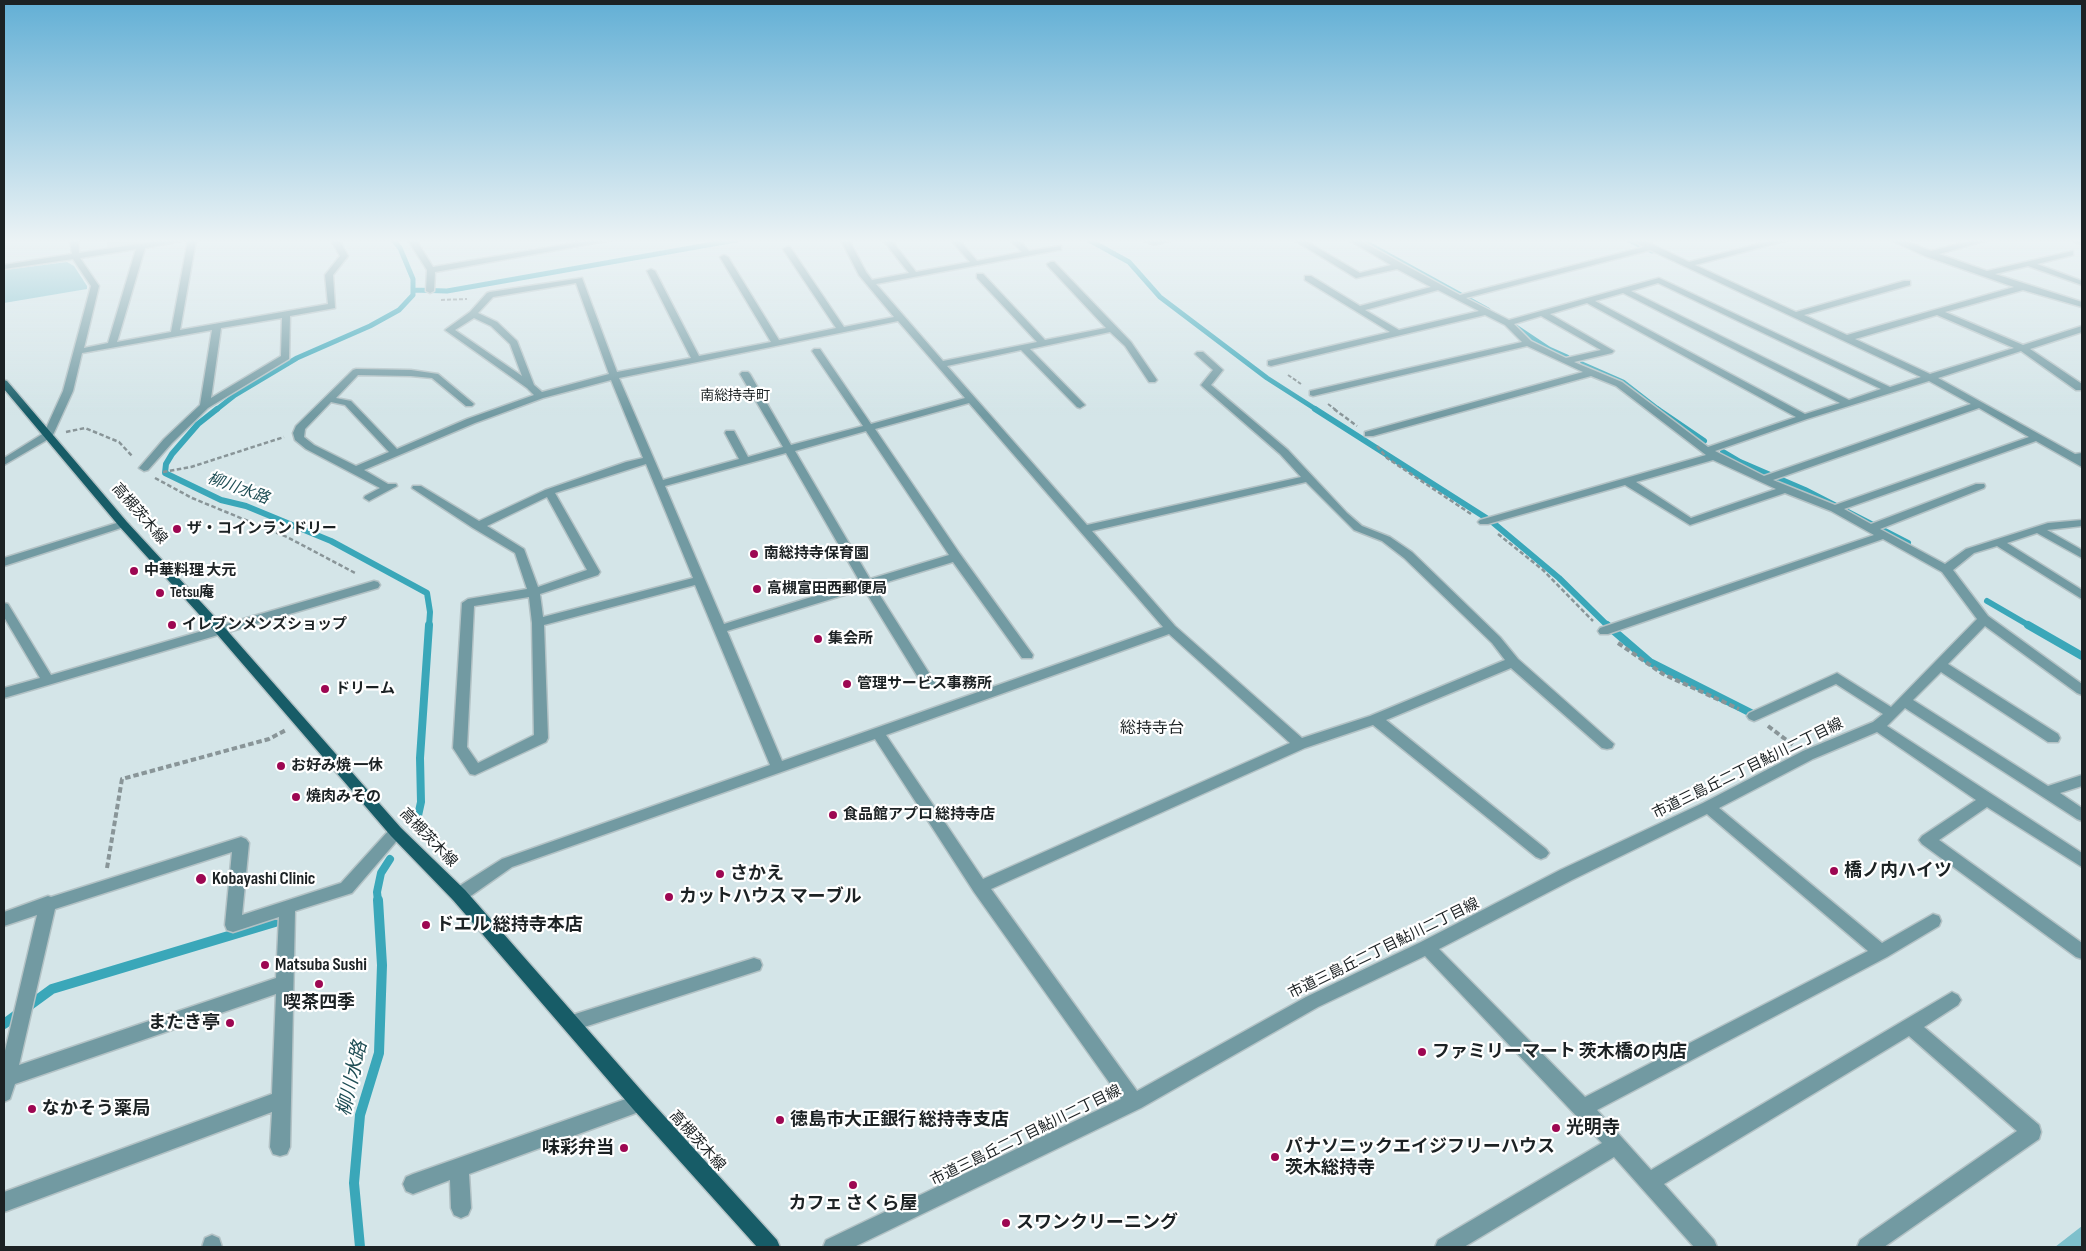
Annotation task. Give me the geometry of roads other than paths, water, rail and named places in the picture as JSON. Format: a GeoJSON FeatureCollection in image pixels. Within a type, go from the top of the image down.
{"type":"FeatureCollection","features":[{"type":"Feature","properties":{"kind":"main road","name":"高槻茨木線"},"geometry":{"type":"LineString","coordinates":[[4,383],[124,524],[220,630],[396,832],[459,895],[640,1103],[770,1247]]}},
{"type":"Feature","properties":{"kind":"street"},"geometry":{"type":"LineString","coordinates":[[4,462],[48,435],[68,391],[92,298]]}},
{"type":"Feature","properties":{"kind":"street"},"geometry":{"type":"LineString","coordinates":[[112,345],[126,298]]}},
{"type":"Feature","properties":{"kind":"street"},"geometry":{"type":"LineString","coordinates":[[175,334],[181,298]]}},
{"type":"Feature","properties":{"kind":"street"},"geometry":{"type":"LineString","coordinates":[[80,350],[332,306],[331,298]]}},
{"type":"Feature","properties":{"kind":"street"},"geometry":{"type":"LineString","coordinates":[[488,298],[473,314],[449,330],[530,386],[540,396]]}},
{"type":"Feature","properties":{"kind":"street"},"geometry":{"type":"LineString","coordinates":[[586,298],[614,376],[778,768]]}},
{"type":"Feature","properties":{"kind":"street"},"geometry":{"type":"LineString","coordinates":[[665,298],[696,359]]}},
{"type":"Feature","properties":{"kind":"street"},"geometry":{"type":"LineString","coordinates":[[749,298],[776,343]]}},
{"type":"Feature","properties":{"kind":"street"},"geometry":{"type":"LineString","coordinates":[[821,298],[842,330]]}},
{"type":"Feature","properties":{"kind":"street"},"geometry":{"type":"LineString","coordinates":[[883,298],[1171,629],[1300,744]]}},
{"type":"Feature","properties":{"kind":"street"},"geometry":{"type":"LineString","coordinates":[[1001,298],[1043,342]]}},
{"type":"Feature","properties":{"kind":"street"},"geometry":{"type":"LineString","coordinates":[[1083,298],[1128,344],[1152,380]]}},
{"type":"Feature","properties":{"kind":"street"},"geometry":{"type":"LineString","coordinates":[[1341,298],[1396,332]]}},
{"type":"Feature","properties":{"kind":"street"},"geometry":{"type":"LineString","coordinates":[[1358,309],[1397,298]]}},
{"type":"Feature","properties":{"kind":"street"},"geometry":{"type":"LineString","coordinates":[[1462,298],[1508,323],[1528,343],[1619,384],[1710,453],[1763,480],[1835,509],[1946,569],[1984,619],[2082,690]]}},
{"type":"Feature","properties":{"kind":"street"},"geometry":{"type":"LineString","coordinates":[[1508,323],[1593,298]]}},
{"type":"Feature","properties":{"kind":"street"},"geometry":{"type":"LineString","coordinates":[[1640,298],[1848,403]]}},
{"type":"Feature","properties":{"kind":"street"},"geometry":{"type":"LineString","coordinates":[[1698,298],[1890,390]]}},
{"type":"Feature","properties":{"kind":"street"},"geometry":{"type":"LineString","coordinates":[[1764,298],[1931,378],[2037,437],[2078,456],[2082,464]]}},
{"type":"Feature","properties":{"kind":"street"},"geometry":{"type":"LineString","coordinates":[[1798,314],[1853,298]]}},
{"type":"Feature","properties":{"kind":"street"},"geometry":{"type":"LineString","coordinates":[[1848,338],[1984,298]]}},
{"type":"Feature","properties":{"kind":"street"},"geometry":{"type":"LineString","coordinates":[[2060,298],[2082,305]]}},
{"type":"Feature","properties":{"kind":"street"},"geometry":{"type":"LineString","coordinates":[[1587,300],[1804,417]]}},
{"type":"Feature","properties":{"kind":"street"},"geometry":{"type":"LineString","coordinates":[[1271,363],[1486,312]]}},
{"type":"Feature","properties":{"kind":"street"},"geometry":{"type":"LineString","coordinates":[[1938,312],[2023,348],[2080,388],[2082,387]]}},
{"type":"Feature","properties":{"kind":"street"},"geometry":{"type":"LineString","coordinates":[[1542,313],[1609,351],[1565,361]]}},
{"type":"Feature","properties":{"kind":"street"},"geometry":{"type":"LineString","coordinates":[[473,314],[494,324],[514,343],[530,386]]}},
{"type":"Feature","properties":{"kind":"street"},"geometry":{"type":"LineString","coordinates":[[144,468],[168,441],[205,406],[286,357],[286,315]]}},
{"type":"Feature","properties":{"kind":"street"},"geometry":{"type":"LineString","coordinates":[[356,470],[395,452],[540,396],[614,376],[900,318]]}},
{"type":"Feature","properties":{"kind":"street"},"geometry":{"type":"LineString","coordinates":[[205,406],[217,327]]}},
{"type":"Feature","properties":{"kind":"street"},"geometry":{"type":"LineString","coordinates":[[1484,522],[1627,481],[1710,453],[1804,417],[1931,378],[2082,328]]}},
{"type":"Feature","properties":{"kind":"street"},"geometry":{"type":"LineString","coordinates":[[941,364],[1112,329]]}},
{"type":"Feature","properties":{"kind":"street"},"geometry":{"type":"LineString","coordinates":[[1313,393],[1528,343]]}},
{"type":"Feature","properties":{"kind":"street"},"geometry":{"type":"LineString","coordinates":[[1022,346],[1080,405]]}},
{"type":"Feature","properties":{"kind":"street"},"geometry":{"type":"LineString","coordinates":[[817,350],[956,557],[1027,655]]}},
{"type":"Feature","properties":{"kind":"street"},"geometry":{"type":"LineString","coordinates":[[1200,354],[1218,370],[1206,385],[1284,452],[1343,515],[1358,528],[1386,539],[1408,555],[1496,640],[1513,662],[1607,744]]}},
{"type":"Feature","properties":{"kind":"street"},"geometry":{"type":"LineString","coordinates":[[369,498],[390,487],[310,447],[299,438],[298,434],[300,428],[356,372],[412,373],[435,376],[469,404]]}},
{"type":"Feature","properties":{"kind":"street"},"geometry":{"type":"LineString","coordinates":[[1369,434],[1594,372]]}},
{"type":"Feature","properties":{"kind":"street"},"geometry":{"type":"LineString","coordinates":[[746,374],[866,584],[929,684]]}},
{"type":"Feature","properties":{"kind":"street"},"geometry":{"type":"LineString","coordinates":[[329,399],[348,403],[395,452]]}},
{"type":"Feature","properties":{"kind":"street"},"geometry":{"type":"LineString","coordinates":[[659,484],[970,400]]}},
{"type":"Feature","properties":{"kind":"street"},"geometry":{"type":"LineString","coordinates":[[1763,480],[1979,404]]}},
{"type":"Feature","properties":{"kind":"street"},"geometry":{"type":"LineString","coordinates":[[730,433],[745,462]]}},
{"type":"Feature","properties":{"kind":"street"},"geometry":{"type":"LineString","coordinates":[[1835,509],[2037,437]]}},
{"type":"Feature","properties":{"kind":"street"},"geometry":{"type":"LineString","coordinates":[[477,526],[549,492],[630,464],[649,460]]}},
{"type":"Feature","properties":{"kind":"street"},"geometry":{"type":"LineString","coordinates":[[1084,529],[1309,478]]}},
{"type":"Feature","properties":{"kind":"street"},"geometry":{"type":"LineString","coordinates":[[1627,481],[1690,522],[1786,489]]}},
{"type":"Feature","properties":{"kind":"street"},"geometry":{"type":"LineString","coordinates":[[1871,528],[1980,486]]}},
{"type":"Feature","properties":{"kind":"street"},"geometry":{"type":"LineString","coordinates":[[417,488],[520,551],[534,592],[538,623],[542,738],[475,770],[460,748],[468,603],[534,592],[594,572],[549,492]]}},
{"type":"Feature","properties":{"kind":"street"},"geometry":{"type":"LineString","coordinates":[[1946,569],[1970,551],[2048,526],[2082,523]]}},
{"type":"Feature","properties":{"kind":"street"},"geometry":{"type":"LineString","coordinates":[[4,562],[124,524]]}},
{"type":"Feature","properties":{"kind":"street"},"geometry":{"type":"LineString","coordinates":[[2038,529],[2082,555]]}},
{"type":"Feature","properties":{"kind":"street"},"geometry":{"type":"LineString","coordinates":[[1604,631],[1884,535]]}},
{"type":"Feature","properties":{"kind":"street"},"geometry":{"type":"LineString","coordinates":[[1998,542],[2082,595]]}},
{"type":"Feature","properties":{"kind":"street"},"geometry":{"type":"LineString","coordinates":[[720,629],[956,557]]}},
{"type":"Feature","properties":{"kind":"street"},"geometry":{"type":"LineString","coordinates":[[538,623],[699,580]]}},
{"type":"Feature","properties":{"kind":"street"},"geometry":{"type":"LineString","coordinates":[[4,693],[374,585]]}},
{"type":"Feature","properties":{"kind":"street"},"geometry":{"type":"LineString","coordinates":[[4,607],[48,680]]}},
{"type":"Feature","properties":{"kind":"street","name":"市道三島丘二丁目鮎川二丁目線"},"geometry":{"type":"LineString","coordinates":[[833,1247],[1134,1102],[1312,1002],[1427,947],[1566,875],[1708,807],[1808,755],[1878,726],[1892,714],[1984,619]]}},
{"type":"Feature","properties":{"kind":"street"},"geometry":{"type":"LineString","coordinates":[[459,895],[507,863],[1171,629]]}},
{"type":"Feature","properties":{"kind":"street"},"geometry":{"type":"LineString","coordinates":[[980,887],[1300,744],[1375,719],[1513,662]]}},
{"type":"Feature","properties":{"kind":"street"},"geometry":{"type":"LineString","coordinates":[[1940,665],[2053,738]]}},
{"type":"Feature","properties":{"kind":"street"},"geometry":{"type":"LineString","coordinates":[[1754,716],[1836,678],[1892,714]]}},
{"type":"Feature","properties":{"kind":"street"},"geometry":{"type":"LineString","coordinates":[[1904,701],[2082,815]]}},
{"type":"Feature","properties":{"kind":"street"},"geometry":{"type":"LineString","coordinates":[[1375,719],[1541,853]]}},
{"type":"Feature","properties":{"kind":"street"},"geometry":{"type":"LineString","coordinates":[[1878,726],[1987,800],[2082,861]]}},
{"type":"Feature","properties":{"kind":"street"},"geometry":{"type":"LineString","coordinates":[[878,733],[980,887],[1134,1102]]}},
{"type":"Feature","properties":{"kind":"street"},"geometry":{"type":"LineString","coordinates":[[2047,792],[2082,780]]}},
{"type":"Feature","properties":{"kind":"street"},"geometry":{"type":"LineString","coordinates":[[1987,800],[1927,840],[2082,952]]}},
{"type":"Feature","properties":{"kind":"street"},"geometry":{"type":"LineString","coordinates":[[1708,807],[1881,952]]}},
{"type":"Feature","properties":{"kind":"street"},"geometry":{"type":"LineString","coordinates":[[4,919],[240,843],[233,925],[346,888],[396,832]]}},
{"type":"Feature","properties":{"kind":"street"},"geometry":{"type":"LineString","coordinates":[[6,1086],[48,904]]}},
{"type":"Feature","properties":{"kind":"street"},"geometry":{"type":"LineString","coordinates":[[280,1147],[286,908]]}},
{"type":"Feature","properties":{"kind":"street"},"geometry":{"type":"LineString","coordinates":[[1583,1108],[1881,952],[1933,921]]}},
{"type":"Feature","properties":{"kind":"street"},"geometry":{"type":"LineString","coordinates":[[1427,947],[1583,1108],[1708,1247]]}},
{"type":"Feature","properties":{"kind":"street"},"geometry":{"type":"LineString","coordinates":[[572,1023],[754,965]]}},
{"type":"Feature","properties":{"kind":"street"},"geometry":{"type":"LineString","coordinates":[[6,1086],[285,983]]}},
{"type":"Feature","properties":{"kind":"street"},"geometry":{"type":"LineString","coordinates":[[1649,1182],[1952,1000]]}},
{"type":"Feature","properties":{"kind":"street"},"geometry":{"type":"LineString","coordinates":[[1867,1247],[2032,1132],[1910,1026]]}},
{"type":"Feature","properties":{"kind":"street"},"geometry":{"type":"LineString","coordinates":[[4,1202],[281,1100]]}},
{"type":"Feature","properties":{"kind":"street"},"geometry":{"type":"LineString","coordinates":[[413,1184],[640,1103]]}},
{"type":"Feature","properties":{"kind":"street"},"geometry":{"type":"LineString","coordinates":[[1445,1247],[1616,1145]]}},
{"type":"Feature","properties":{"kind":"street"},"geometry":{"type":"LineString","coordinates":[[459,1169],[461,1208]]}},
{"type":"Feature","properties":{"kind":"waterway","name":"柳川水路"},"geometry":{"type":"LineString","coordinates":[[216,410],[235,395],[297,358],[370,326],[399,310],[410,298]]}},
{"type":"Feature","properties":{"kind":"waterway"},"geometry":{"type":"LineString","coordinates":[[1162,298],[1267,378],[1317,410]]}},
{"type":"Feature","properties":{"kind":"waterway"},"geometry":{"type":"LineString","coordinates":[[1467,298],[1488,310]]}},
{"type":"Feature","properties":{"kind":"waterway"},"geometry":{"type":"LineString","coordinates":[[1510,323],[1549,349],[1567,357]]}},
{"type":"Feature","properties":{"kind":"waterway"},"geometry":{"type":"LineString","coordinates":[[1582,364],[1623,382],[1659,410]]}},
{"type":"Feature","properties":{"kind":"waterway","name":"柳川水路"},"geometry":{"type":"LineString","coordinates":[[217,409],[198,424],[172,454],[166,464],[165,473],[221,500],[246,506],[331,541],[427,593],[430,612],[429,626]]}},
{"type":"Feature","properties":{"kind":"waterway"},"geometry":{"type":"LineString","coordinates":[[1315,409],[1491,521],[1559,578],[1608,626]]}},
{"type":"Feature","properties":{"kind":"waterway"},"geometry":{"type":"LineString","coordinates":[[1657,409],[1704,441]]}},
{"type":"Feature","properties":{"kind":"waterway"},"geometry":{"type":"LineString","coordinates":[[1723,452],[1740,462],[1805,490],[1908,543]]}},
{"type":"Feature","properties":{"kind":"waterway"},"geometry":{"type":"LineString","coordinates":[[1987,601],[2030,626]]}},
{"type":"Feature","properties":{"kind":"waterway","name":"柳川水路"},"geometry":{"type":"LineString","coordinates":[[416,825],[421,802],[420,758],[429,625]]}},
{"type":"Feature","properties":{"kind":"waterway"},"geometry":{"type":"LineString","coordinates":[[1607,625],[1650,662],[1751,713]]}},
{"type":"Feature","properties":{"kind":"waterway"},"geometry":{"type":"LineString","coordinates":[[2028,625],[2082,656]]}},
{"type":"Feature","properties":{"kind":"waterway","name":"柳川水路"},"geometry":{"type":"LineString","coordinates":[[378,901],[377,892],[381,873],[390,859]]}},
{"type":"Feature","properties":{"kind":"waterway","name":"柳川水路"},"geometry":{"type":"LineString","coordinates":[[360,1247],[354,1183],[360,1115],[379,1053],[382,965],[378,900]]}},
{"type":"Feature","properties":{"kind":"waterway"},"geometry":{"type":"LineString","coordinates":[[4,1024],[52,989],[275,922]]}},
{"type":"Feature","properties":{"kind":"place","name":"ザ・コインランドリー"},"geometry":{"type":"Point","coordinates":[177,529]}},
{"type":"Feature","properties":{"kind":"place","name":"南総持寺保育園"},"geometry":{"type":"Point","coordinates":[754,554]}},
{"type":"Feature","properties":{"kind":"place","name":"中華料理 大元"},"geometry":{"type":"Point","coordinates":[134,571]}},
{"type":"Feature","properties":{"kind":"place","name":"高槻富田西郵便局"},"geometry":{"type":"Point","coordinates":[757,589]}},
{"type":"Feature","properties":{"kind":"place","name":"Tetsu庵"},"geometry":{"type":"Point","coordinates":[160,593]}},
{"type":"Feature","properties":{"kind":"place","name":"イレブンメンズショップ"},"geometry":{"type":"Point","coordinates":[172,625]}},
{"type":"Feature","properties":{"kind":"place","name":"集会所"},"geometry":{"type":"Point","coordinates":[818,639]}},
{"type":"Feature","properties":{"kind":"place","name":"管理サービス事務所"},"geometry":{"type":"Point","coordinates":[847,684]}},
{"type":"Feature","properties":{"kind":"place","name":"ドリーム"},"geometry":{"type":"Point","coordinates":[325,689]}},
{"type":"Feature","properties":{"kind":"place","name":"お好み焼 一休"},"geometry":{"type":"Point","coordinates":[281,766]}},
{"type":"Feature","properties":{"kind":"place","name":"焼肉みその"},"geometry":{"type":"Point","coordinates":[296,797]}},
{"type":"Feature","properties":{"kind":"place","name":"食品館アプロ 総持寺店"},"geometry":{"type":"Point","coordinates":[833,815]}},
{"type":"Feature","properties":{"kind":"place","name":"橋ノ内ハイツ"},"geometry":{"type":"Point","coordinates":[1834,871]}},
{"type":"Feature","properties":{"kind":"place","name":"さかえ"},"geometry":{"type":"Point","coordinates":[720,874]}},
{"type":"Feature","properties":{"kind":"place","name":"Kobayashi Clinic"},"geometry":{"type":"Point","coordinates":[201,879]}},
{"type":"Feature","properties":{"kind":"place","name":"カットハウス マーブル"},"geometry":{"type":"Point","coordinates":[669,897]}},
{"type":"Feature","properties":{"kind":"place","name":"ドエル 総持寺本店"},"geometry":{"type":"Point","coordinates":[426,925]}},
{"type":"Feature","properties":{"kind":"place","name":"Matsuba Sushi"},"geometry":{"type":"Point","coordinates":[265,965]}},
{"type":"Feature","properties":{"kind":"place","name":"喫茶四季"},"geometry":{"type":"Point","coordinates":[319,984]}},
{"type":"Feature","properties":{"kind":"place","name":"またき亭"},"geometry":{"type":"Point","coordinates":[230,1023]}},
{"type":"Feature","properties":{"kind":"place","name":"ファミリーマート 茨木橋の内店"},"geometry":{"type":"Point","coordinates":[1422,1052]}},
{"type":"Feature","properties":{"kind":"place","name":"なかそう薬局"},"geometry":{"type":"Point","coordinates":[32,1109]}},
{"type":"Feature","properties":{"kind":"place","name":"徳島市大正銀行 総持寺支店"},"geometry":{"type":"Point","coordinates":[780,1120]}},
{"type":"Feature","properties":{"kind":"place","name":"光明寺"},"geometry":{"type":"Point","coordinates":[1556,1128]}},
{"type":"Feature","properties":{"kind":"place","name":"味彩弁当"},"geometry":{"type":"Point","coordinates":[624,1148]}},
{"type":"Feature","properties":{"kind":"place","name":"パナソニックエイジフリーハウス 茨木総持寺"},"geometry":{"type":"Point","coordinates":[1275,1157]}},
{"type":"Feature","properties":{"kind":"place","name":"カフェ さくら屋"},"geometry":{"type":"Point","coordinates":[853,1185]}},
{"type":"Feature","properties":{"kind":"place","name":"スワンクリーニング"},"geometry":{"type":"Point","coordinates":[1006,1223]}},
{"type":"Feature","properties":{"kind":"district","name":"南総持寺町"},"geometry":{"type":"Point","coordinates":[735,396]}},
{"type":"Feature","properties":{"kind":"district","name":"総持寺台"},"geometry":{"type":"Point","coordinates":[1152,729]}}]}
